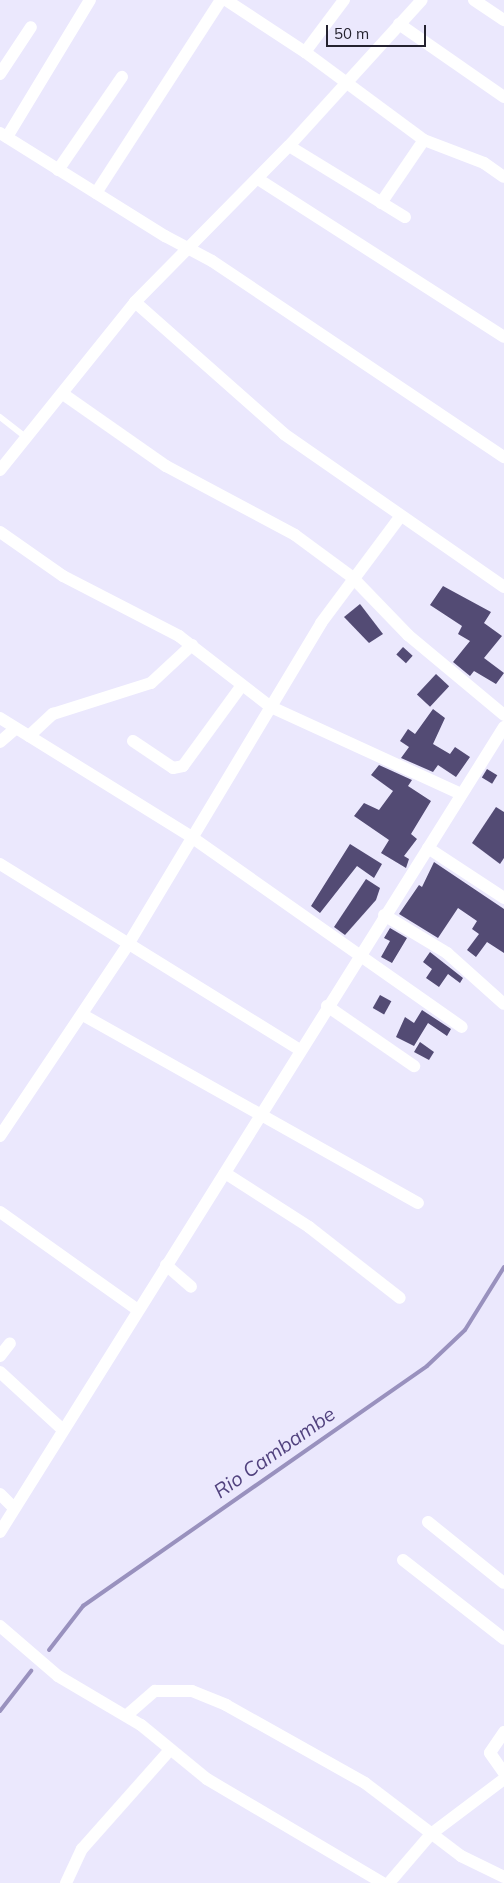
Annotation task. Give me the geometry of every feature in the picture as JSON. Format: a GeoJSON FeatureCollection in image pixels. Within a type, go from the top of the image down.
{"type":"FeatureCollection","features":[{"type":"Feature","properties":{"kind":"street"},"geometry":{"type":"LineString","coordinates":[[90,0],[3,135],[190,249],[504,457]]}},
{"type":"Feature","properties":{"kind":"street"},"geometry":{"type":"LineString","coordinates":[[96,193],[221,0]]}},
{"type":"Feature","properties":{"kind":"street"},"geometry":{"type":"LineString","coordinates":[[226,0],[305,52],[424,140],[484,163],[504,177]]}},
{"type":"Feature","properties":{"kind":"street"},"geometry":{"type":"LineString","coordinates":[[305,52],[344,0]]}},
{"type":"Feature","properties":{"kind":"street"},"geometry":{"type":"LineString","coordinates":[[0,470],[63,394],[135,302],[258,179],[422,0]]}},
{"type":"Feature","properties":{"kind":"street"},"geometry":{"type":"LineString","coordinates":[[474,0],[504,20]]}},
{"type":"Feature","properties":{"kind":"street"},"geometry":{"type":"LineString","coordinates":[[399,24],[504,96]]}},
{"type":"Feature","properties":{"kind":"street"},"geometry":{"type":"LineString","coordinates":[[0,74],[31,27]]}},
{"type":"Feature","properties":{"kind":"street"},"geometry":{"type":"LineString","coordinates":[[58,170],[122,77]]}},
{"type":"Feature","properties":{"kind":"street"},"geometry":{"type":"LineString","coordinates":[[381,203],[424,140]]}},
{"type":"Feature","properties":{"kind":"street"},"geometry":{"type":"LineString","coordinates":[[289,146],[405,217]]}},
{"type":"Feature","properties":{"kind":"street"},"geometry":{"type":"LineString","coordinates":[[258,179],[504,337]]}},
{"type":"Feature","properties":{"kind":"street"},"geometry":{"type":"LineString","coordinates":[[135,302],[284,434],[400,517],[504,587]]}},
{"type":"Feature","properties":{"kind":"street"},"geometry":{"type":"LineString","coordinates":[[63,394],[166,466],[295,535],[352,577],[408,636],[504,715]]}},
{"type":"Feature","properties":{"kind":"street"},"geometry":{"type":"LineString","coordinates":[[0,1136],[83,1015],[129,943],[190,836],[352,577],[400,517]]}},
{"type":"Feature","properties":{"kind":"street"},"geometry":{"type":"LineString","coordinates":[[0,532],[63,576],[192,645],[271,707],[461,794]]}},
{"type":"Feature","properties":{"kind":"street"},"geometry":{"type":"LineString","coordinates":[[29,736],[53,714],[151,683],[192,645]]}},
{"type":"Feature","properties":{"kind":"street"},"geometry":{"type":"LineString","coordinates":[[133,741],[173,768],[183,766],[242,685]]}},
{"type":"Feature","properties":{"kind":"street"},"geometry":{"type":"LineString","coordinates":[[0,718],[190,836],[462,1027]]}},
{"type":"Feature","properties":{"kind":"street"},"geometry":{"type":"LineString","coordinates":[[0,742],[15,728]]}},
{"type":"Feature","properties":{"kind":"street"},"geometry":{"type":"LineString","coordinates":[[0,1532],[12,1506],[225,1173],[260,1113],[360,957],[384,915],[503,731]]}},
{"type":"Feature","properties":{"kind":"street"},"geometry":{"type":"LineString","coordinates":[[428,848],[504,898]]}},
{"type":"Feature","properties":{"kind":"street"},"geometry":{"type":"LineString","coordinates":[[0,864],[300,1050]]}},
{"type":"Feature","properties":{"kind":"street"},"geometry":{"type":"LineString","coordinates":[[384,915],[447,953],[504,1004]]}},
{"type":"Feature","properties":{"kind":"street"},"geometry":{"type":"LineString","coordinates":[[327,1006],[414,1066]]}},
{"type":"Feature","properties":{"kind":"street"},"geometry":{"type":"LineString","coordinates":[[83,1015],[418,1203]]}},
{"type":"Feature","properties":{"kind":"street"},"geometry":{"type":"LineString","coordinates":[[225,1173],[318,1234],[400,1298]]}},
{"type":"Feature","properties":{"kind":"street"},"geometry":{"type":"LineString","coordinates":[[0,1212],[138,1310]]}},
{"type":"Feature","properties":{"kind":"street"},"geometry":{"type":"LineString","coordinates":[[166,1265],[191,1287]]}},
{"type":"Feature","properties":{"kind":"street"},"geometry":{"type":"LineString","coordinates":[[0,1356],[10,1343]]}},
{"type":"Feature","properties":{"kind":"street"},"geometry":{"type":"LineString","coordinates":[[0,1372],[62,1429]]}},
{"type":"Feature","properties":{"kind":"street"},"geometry":{"type":"LineString","coordinates":[[0,1494],[12,1506]]}},
{"type":"Feature","properties":{"kind":"street"},"geometry":{"type":"LineString","coordinates":[[428,1522],[504,1583]]}},
{"type":"Feature","properties":{"kind":"street"},"geometry":{"type":"LineString","coordinates":[[403,1560],[504,1639]]}},
{"type":"Feature","properties":{"kind":"street"},"geometry":{"type":"LineString","coordinates":[[0,1626],[58,1676],[127,1715],[207,1780],[364,1879],[383,1883]]}},
{"type":"Feature","properties":{"kind":"street"},"geometry":{"type":"LineString","coordinates":[[127,1715],[155,1691],[192,1691],[226,1705],[365,1783],[431,1834],[504,1877]]}},
{"type":"Feature","properties":{"kind":"street"},"geometry":{"type":"LineString","coordinates":[[504,1732],[490,1753],[504,1773]]}},
{"type":"Feature","properties":{"kind":"street"},"geometry":{"type":"LineString","coordinates":[[66,1883],[82,1849],[169,1751]]}},
{"type":"Feature","properties":{"kind":"street"},"geometry":{"type":"LineString","coordinates":[[389,1883],[431,1834],[504,1779]]}},
{"type":"Feature","properties":{"kind":"lane"},"geometry":{"type":"LineString","coordinates":[[0,416],[26,437]]}},
{"type":"Feature","properties":{"kind":"building"},"geometry":{"type":"Polygon","coordinates":[[[443,586],[491,612],[484,623],[502,636],[484,658],[504,673],[496,684],[474,671],[470,676],[453,662],[470,641],[458,634],[462,626],[430,605],[443,586]]]}},
{"type":"Feature","properties":{"kind":"building"},"geometry":{"type":"Polygon","coordinates":[[[360,604],[383,634],[369,643],[344,617],[360,604]]]}},
{"type":"Feature","properties":{"kind":"building"},"geometry":{"type":"Polygon","coordinates":[[[403,647],[413,656],[406,663],[396,654],[403,647]]]}},
{"type":"Feature","properties":{"kind":"building"},"geometry":{"type":"Polygon","coordinates":[[[436,674],[449,686],[430,707],[417,694],[436,674]]]}},
{"type":"Feature","properties":{"kind":"building"},"geometry":{"type":"Polygon","coordinates":[[[433,709],[445,718],[433,744],[450,754],[455,747],[470,757],[456,777],[438,765],[433,772],[401,758],[409,747],[400,741],[408,729],[415,734],[433,709]]]}},
{"type":"Feature","properties":{"kind":"building"},"geometry":{"type":"Polygon","coordinates":[[[379,765],[412,780],[408,786],[431,801],[411,834],[417,839],[404,856],[409,859],[406,868],[381,853],[389,840],[354,816],[364,803],[379,810],[393,791],[371,775],[379,765]]]}},
{"type":"Feature","properties":{"kind":"building"},"geometry":{"type":"Polygon","coordinates":[[[487,769],[497,775],[492,784],[482,778],[487,769]]]}},
{"type":"Feature","properties":{"kind":"building"},"geometry":{"type":"Polygon","coordinates":[[[496,807],[504,812],[504,858],[500,864],[472,843],[496,807]]]}},
{"type":"Feature","properties":{"kind":"building"},"geometry":{"type":"Polygon","coordinates":[[[350,844],[382,864],[374,878],[357,866],[320,913],[311,906],[350,844]]]}},
{"type":"Feature","properties":{"kind":"building"},"geometry":{"type":"Polygon","coordinates":[[[434,862],[504,909],[504,953],[487,942],[476,957],[467,950],[479,934],[472,929],[477,921],[458,908],[438,938],[399,914],[419,885],[422,887],[434,862]]]}},
{"type":"Feature","properties":{"kind":"building"},"geometry":{"type":"Polygon","coordinates":[[[366,879],[380,888],[376,900],[345,935],[334,927],[366,879]]]}},
{"type":"Feature","properties":{"kind":"building"},"geometry":{"type":"Polygon","coordinates":[[[390,928],[407,938],[392,963],[381,957],[390,941],[384,938],[390,928]]]}},
{"type":"Feature","properties":{"kind":"building"},"geometry":{"type":"Polygon","coordinates":[[[430,952],[463,978],[460,983],[448,974],[439,987],[426,978],[432,969],[423,962],[430,952]]]}},
{"type":"Feature","properties":{"kind":"building"},"geometry":{"type":"Polygon","coordinates":[[[380,995],[391,1001],[384,1014],[373,1008],[380,995]]]}},
{"type":"Feature","properties":{"kind":"building"},"geometry":{"type":"Polygon","coordinates":[[[422,1010],[451,1029],[447,1036],[428,1023],[414,1046],[396,1037],[405,1017],[414,1023],[422,1010]]]}},
{"type":"Feature","properties":{"kind":"building"},"geometry":{"type":"Polygon","coordinates":[[[420,1042],[434,1052],[429,1060],[414,1052],[420,1042]]]}},
{"type":"Feature","properties":{"kind":"waterway","name":"Rio Cambambe"},"geometry":{"type":"LineString","coordinates":[[49,1650],[83,1606],[427,1366],[465,1330],[504,1267]]}},
{"type":"Feature","properties":{"kind":"waterway","name":"Rio Cambambe"},"geometry":{"type":"LineString","coordinates":[[0,1711],[31,1671]]}}]}
